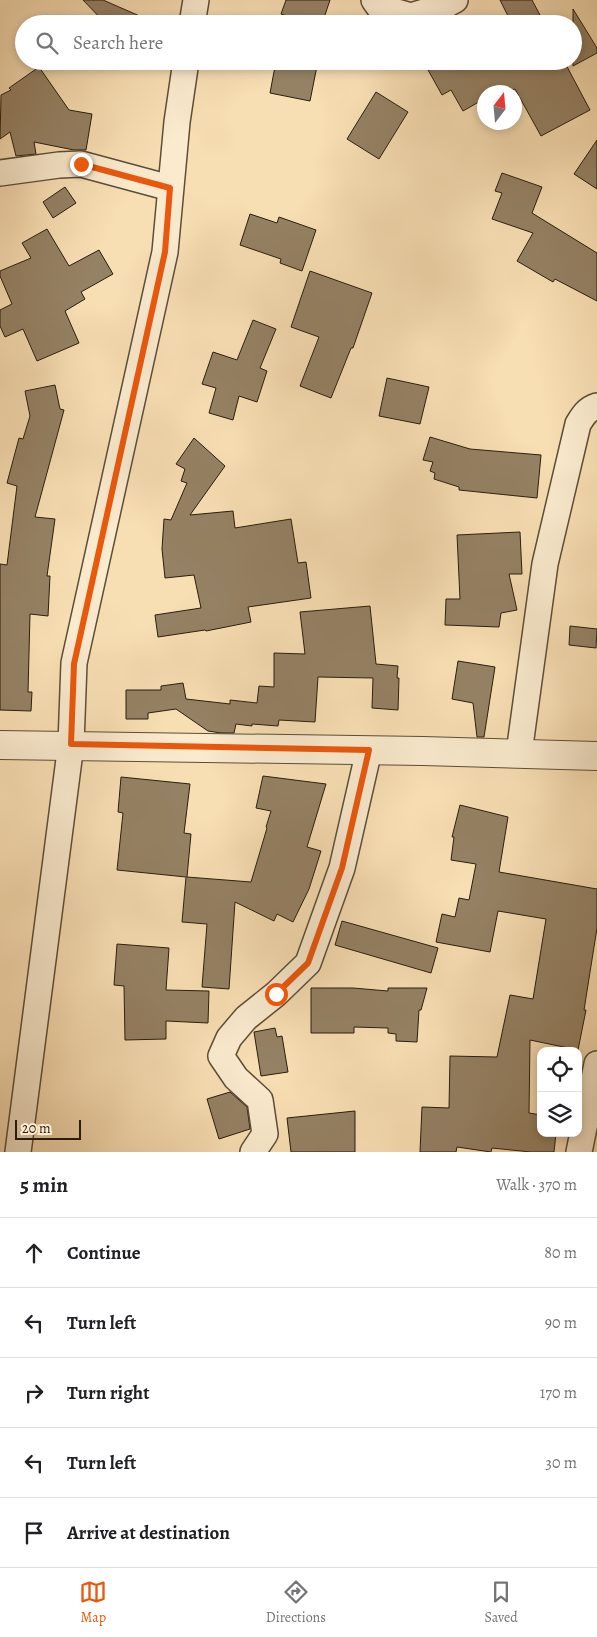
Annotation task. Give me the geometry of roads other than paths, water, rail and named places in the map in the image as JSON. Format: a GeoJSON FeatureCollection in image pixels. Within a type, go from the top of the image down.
{"type":"FeatureCollection","features":[{"type":"Feature","properties":{"kind":"street"},"geometry":{"type":"LineString","coordinates":[[194,15],[196,0]]}},
{"type":"Feature","properties":{"kind":"street"},"geometry":{"type":"LineString","coordinates":[[374,0],[379,7],[408,15]]}},
{"type":"Feature","properties":{"kind":"street"},"geometry":{"type":"LineString","coordinates":[[415,15],[444,6],[455,0]]}},
{"type":"Feature","properties":{"kind":"street"},"geometry":{"type":"LineString","coordinates":[[18,1152],[71,744],[74,664],[165,252],[177,122],[185,70]]}},
{"type":"Feature","properties":{"kind":"street"},"geometry":{"type":"LineString","coordinates":[[0,173],[81,164],[170,188]]}},
{"type":"Feature","properties":{"kind":"street"},"geometry":{"type":"LineString","coordinates":[[519,753],[548,555],[578,424],[584,414],[597,406]]}},
{"type":"Feature","properties":{"kind":"street"},"geometry":{"type":"LineString","coordinates":[[0,744],[597,756]]}},
{"type":"Feature","properties":{"kind":"street"},"geometry":{"type":"LineString","coordinates":[[253,1152],[265,1134],[260,1100],[236,1078],[222,1056],[229,1038],[246,1018],[276,994],[308,963],[342,868],[369,750]]}},
{"type":"Feature","properties":{"kind":"street"},"geometry":{"type":"LineString","coordinates":[[578,1152],[597,1064]]}}]}
